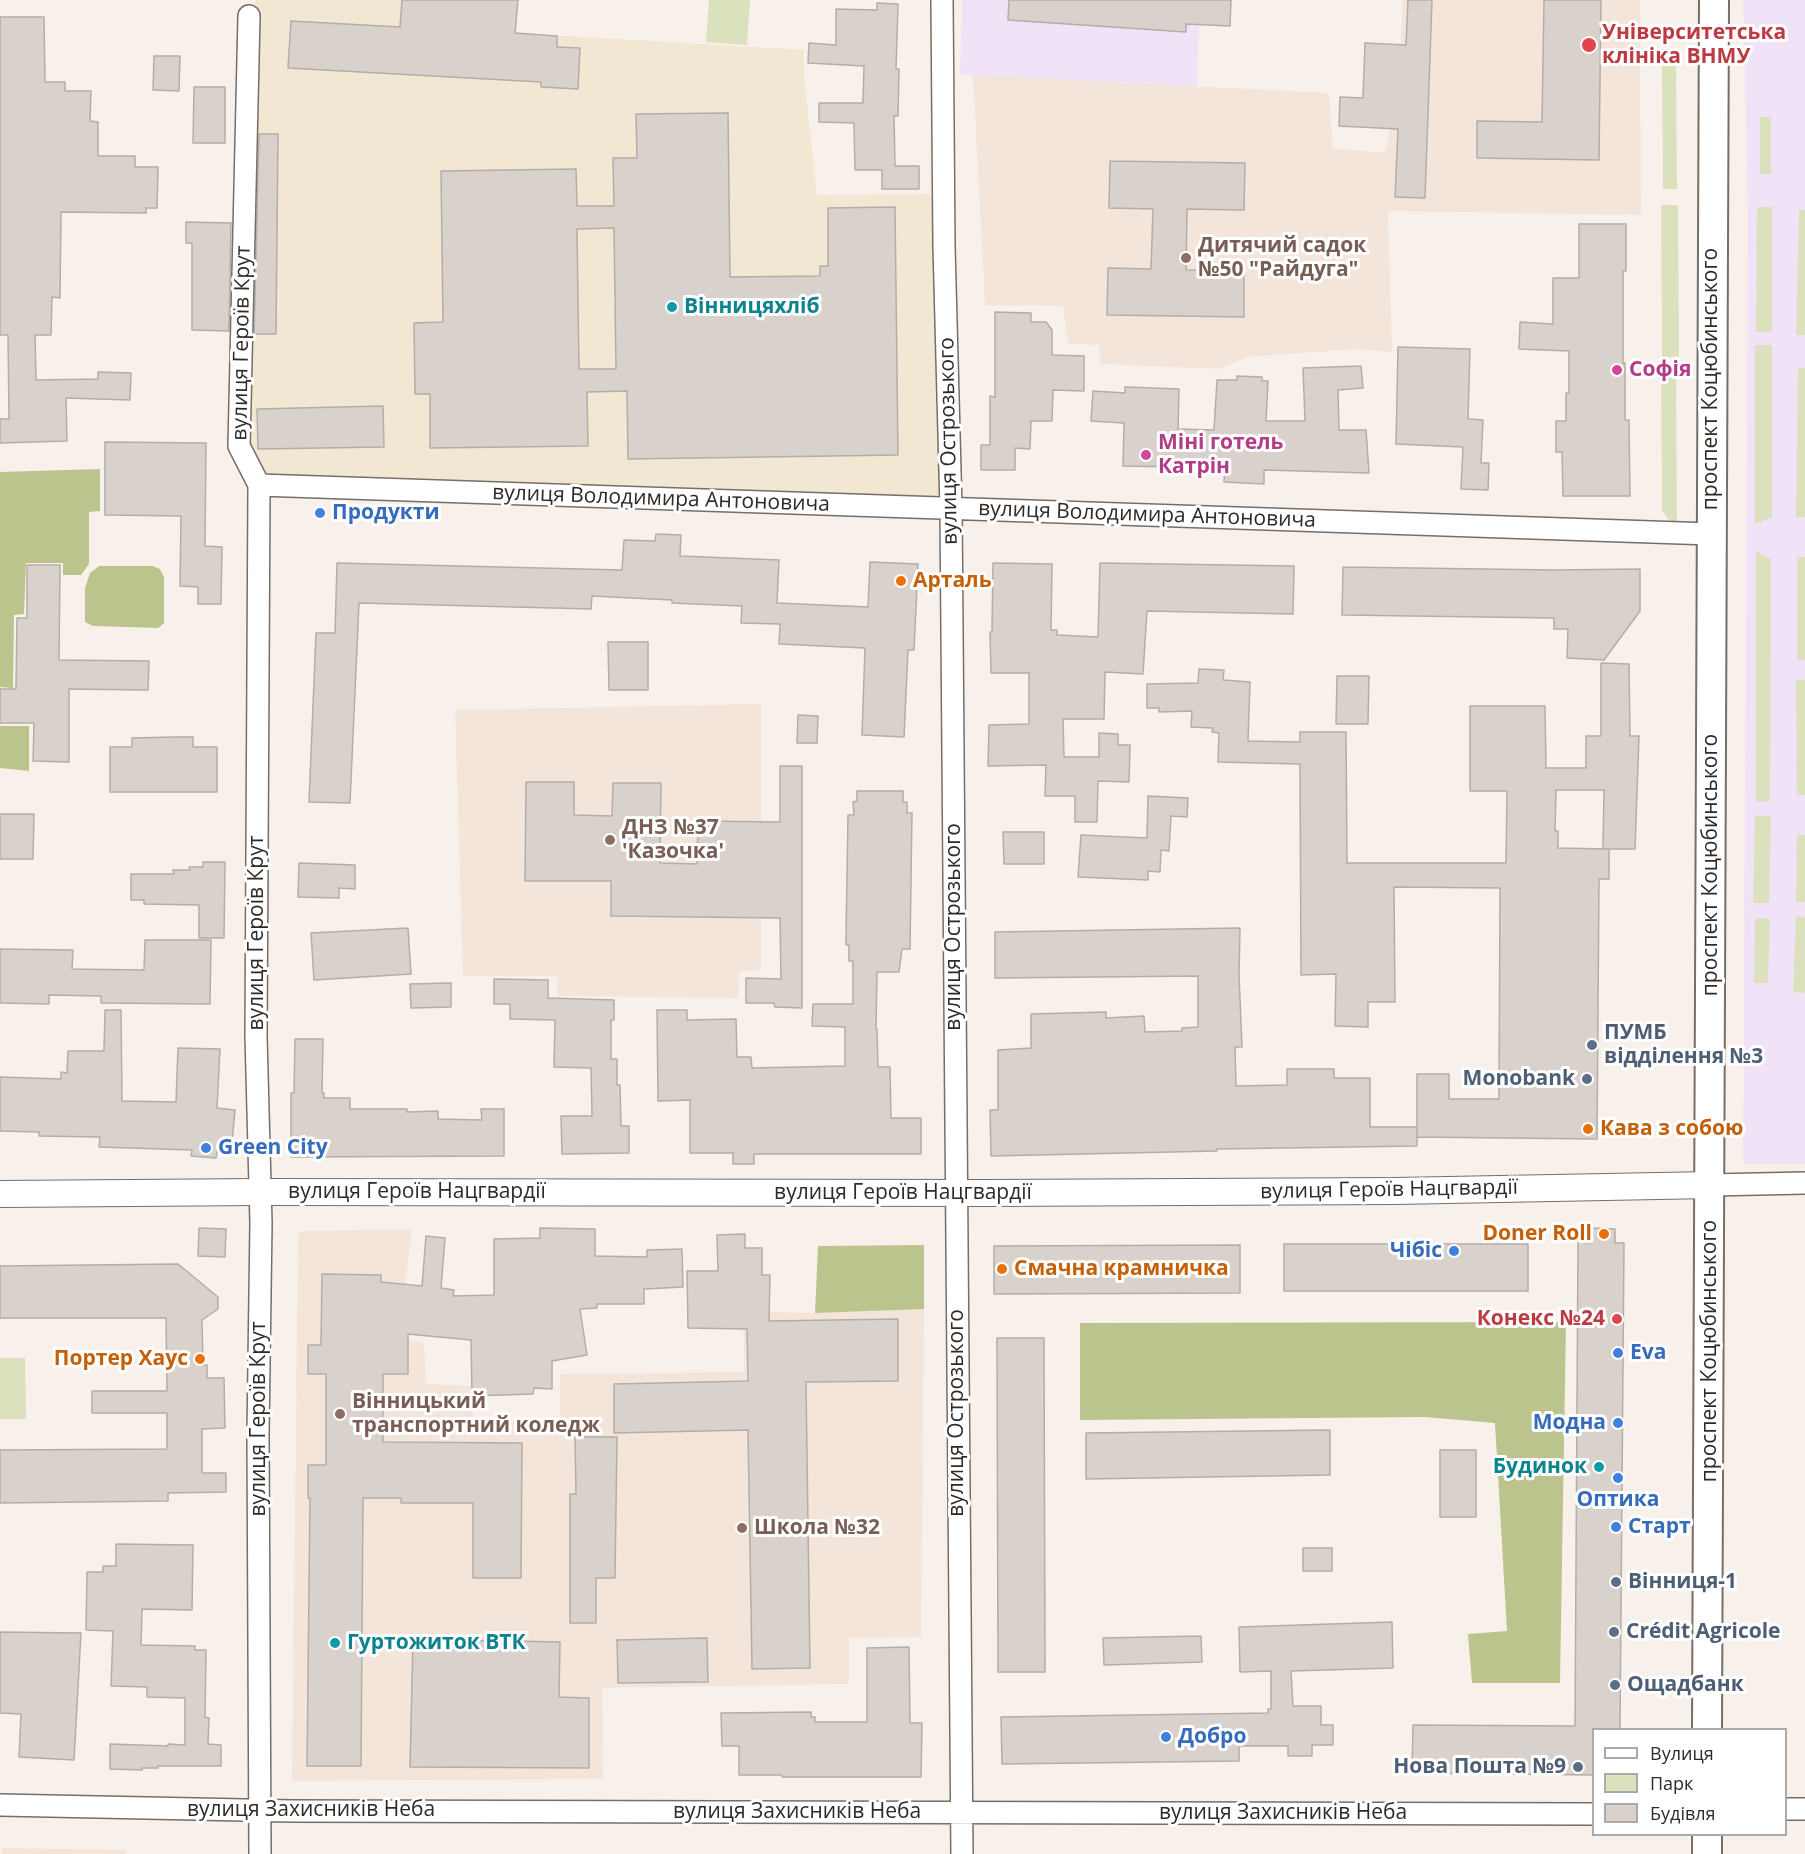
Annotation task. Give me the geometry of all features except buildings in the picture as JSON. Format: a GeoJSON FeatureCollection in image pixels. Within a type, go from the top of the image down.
{"type":"FeatureCollection","features":[{"type":"Feature","properties":{"kind":"main road","name":"проспект Коцюбинського"},"geometry":{"type":"LineString","coordinates":[[1707,1728],[1714,0]]}},
{"type":"Feature","properties":{"kind":"main road"},"geometry":{"type":"LineString","coordinates":[[1707,1836],[1707,1854]]}},
{"type":"Feature","properties":{"kind":"street","name":"вулиця Острозького"},"geometry":{"type":"LineString","coordinates":[[942,0],[944,246],[951,509],[962,1854]]}},
{"type":"Feature","properties":{"kind":"street","name":"вулиця Героїв Крут"},"geometry":{"type":"LineString","coordinates":[[249,16],[239,446],[259,485],[256,1036],[260,1192],[258,1434],[260,1854]]}},
{"type":"Feature","properties":{"kind":"street","name":"вулиця Володимира Антоновича"},"geometry":{"type":"LineString","coordinates":[[259,485],[1711,534]]}},
{"type":"Feature","properties":{"kind":"street","name":"вулиця Героїв Нацгвардії"},"geometry":{"type":"LineString","coordinates":[[0,1194],[1395,1191],[1805,1183]]}},
{"type":"Feature","properties":{"kind":"street","name":"вулиця Захисників Неба"},"geometry":{"type":"LineString","coordinates":[[0,1805],[260,1810],[1592,1814]]}},
{"type":"Feature","properties":{"kind":"street"},"geometry":{"type":"LineString","coordinates":[[1787,1809],[1805,1809]]}},
{"type":"Feature","properties":{"kind":"shaded area"},"geometry":{"type":"Polygon","coordinates":[[[255,0],[518,0],[516,33],[804,50],[804,76],[817,195],[943,194],[949,507],[262,473],[248,448],[255,0]]]}},
{"type":"Feature","properties":{"kind":"shaded area"},"geometry":{"type":"Polygon","coordinates":[[[962,0],[1200,0],[1197,86],[960,75],[962,0]]]}},
{"type":"Feature","properties":{"kind":"shaded area","name":"Дитячий садок №50 \"Райдуга\""},"geometry":{"type":"Polygon","coordinates":[[[1403,0],[1640,0],[1641,215],[1388,211],[1392,352],[1358,349],[1247,357],[1220,369],[1100,364],[1099,345],[1068,344],[1063,306],[985,305],[973,75],[1329,93],[1333,148],[1385,153],[1398,84],[1403,0]]]}},
{"type":"Feature","properties":{"kind":"shaded area"},"geometry":{"type":"Polygon","coordinates":[[[1743,0],[1805,0],[1805,1164],[1743,1164],[1748,217],[1743,0]]]}},
{"type":"Feature","properties":{"kind":"shaded area","name":"ДНЗ №37 'Казочка'"},"geometry":{"type":"Polygon","coordinates":[[[761,704],[761,970],[739,972],[738,998],[558,996],[557,976],[463,976],[455,710],[761,704]]]}},
{"type":"Feature","properties":{"kind":"shaded area"},"geometry":{"type":"Polygon","coordinates":[[[412,1229],[399,1337],[424,1343],[426,1384],[474,1386],[473,1418],[560,1424],[560,1374],[744,1372],[743,1311],[815,1313],[924,1309],[921,1637],[849,1638],[849,1684],[602,1688],[603,1779],[292,1781],[298,1236],[300,1231],[412,1229]]]}},
{"type":"Feature","properties":{"kind":"shaded area"},"geometry":{"type":"Polygon","coordinates":[[[2,1848],[125,1850],[125,1854],[2,1854],[2,1848]]]}},
{"type":"Feature","properties":{"kind":"green space"},"geometry":{"type":"Polygon","coordinates":[[[709,0],[750,0],[747,45],[706,42],[709,0]]]}},
{"type":"Feature","properties":{"kind":"green space"},"geometry":{"type":"Polygon","coordinates":[[[1662,56],[1676,56],[1677,189],[1663,189],[1662,56]]]}},
{"type":"Feature","properties":{"kind":"green space"},"geometry":{"type":"Polygon","coordinates":[[[1760,117],[1771,117],[1771,174],[1760,174],[1760,117]]]}},
{"type":"Feature","properties":{"kind":"green space"},"geometry":{"type":"Polygon","coordinates":[[[1661,205],[1678,205],[1679,357],[1662,357],[1661,205]]]}},
{"type":"Feature","properties":{"kind":"green space"},"geometry":{"type":"Polygon","coordinates":[[[1757,207],[1772,207],[1772,332],[1756,332],[1757,207]]]}},
{"type":"Feature","properties":{"kind":"green space"},"geometry":{"type":"Polygon","coordinates":[[[1799,210],[1805,210],[1805,335],[1796,335],[1799,210]]]}},
{"type":"Feature","properties":{"kind":"green space"},"geometry":{"type":"Polygon","coordinates":[[[1755,345],[1772,345],[1772,517],[1755,524],[1755,345]]]}},
{"type":"Feature","properties":{"kind":"green space"},"geometry":{"type":"Polygon","coordinates":[[[1798,368],[1805,368],[1805,517],[1796,517],[1798,368]]]}},
{"type":"Feature","properties":{"kind":"green space"},"geometry":{"type":"Polygon","coordinates":[[[1661,369],[1676,369],[1677,524],[1670,522],[1662,510],[1661,369]]]}},
{"type":"Feature","properties":{"kind":"green space"},"geometry":{"type":"Polygon","coordinates":[[[100,469],[100,511],[89,512],[89,564],[81,575],[63,575],[63,563],[26,563],[24,614],[14,615],[13,688],[0,687],[0,472],[100,469]]]}},
{"type":"Feature","properties":{"kind":"green space"},"geometry":{"type":"Polygon","coordinates":[[[1756,551],[1771,559],[1770,801],[1756,802],[1756,551]]]}},
{"type":"Feature","properties":{"kind":"green space"},"geometry":{"type":"Polygon","coordinates":[[[1797,557],[1805,557],[1805,660],[1797,660],[1797,557]]]}},
{"type":"Feature","properties":{"kind":"green space"},"geometry":{"type":"Polygon","coordinates":[[[99,566],[152,566],[160,569],[164,577],[164,623],[158,628],[93,626],[85,622],[85,588],[90,573],[99,566]]]}},
{"type":"Feature","properties":{"kind":"green space"},"geometry":{"type":"Polygon","coordinates":[[[1796,680],[1805,680],[1805,795],[1797,795],[1796,680]]]}},
{"type":"Feature","properties":{"kind":"green space"},"geometry":{"type":"Polygon","coordinates":[[[0,726],[29,726],[29,771],[0,768],[0,726]]]}},
{"type":"Feature","properties":{"kind":"green space"},"geometry":{"type":"Polygon","coordinates":[[[1755,816],[1771,816],[1769,903],[1753,903],[1755,816]]]}},
{"type":"Feature","properties":{"kind":"green space"},"geometry":{"type":"Polygon","coordinates":[[[1797,835],[1805,835],[1805,902],[1796,902],[1797,835]]]}},
{"type":"Feature","properties":{"kind":"green space"},"geometry":{"type":"Polygon","coordinates":[[[1796,916],[1805,917],[1805,993],[1793,992],[1796,916]]]}},
{"type":"Feature","properties":{"kind":"green space"},"geometry":{"type":"Polygon","coordinates":[[[1755,918],[1770,919],[1768,983],[1754,983],[1755,918]]]}},
{"type":"Feature","properties":{"kind":"green space"},"geometry":{"type":"Polygon","coordinates":[[[924,1245],[924,1309],[815,1313],[818,1246],[924,1245]]]}},
{"type":"Feature","properties":{"kind":"green space"},"geometry":{"type":"Polygon","coordinates":[[[1566,1322],[1560,1683],[1472,1683],[1468,1634],[1507,1631],[1495,1423],[1425,1417],[1080,1420],[1080,1323],[1566,1322]]]}},
{"type":"Feature","properties":{"kind":"green space"},"geometry":{"type":"Polygon","coordinates":[[[0,1358],[25,1358],[26,1419],[0,1419],[0,1358]]]}},
{"type":"Feature","properties":{"kind":"place","name":"Університетська клініка ВНМУ"},"geometry":{"type":"Point","coordinates":[1589,45]}},
{"type":"Feature","properties":{"kind":"place","name":"Дитячий садок №50 \"Райдуга\""},"geometry":{"type":"Point","coordinates":[1186,258]}},
{"type":"Feature","properties":{"kind":"place","name":"Вінницяхліб"},"geometry":{"type":"Point","coordinates":[672,307]}},
{"type":"Feature","properties":{"kind":"place","name":"Софія"},"geometry":{"type":"Point","coordinates":[1617,370]}},
{"type":"Feature","properties":{"kind":"place","name":"Міні готель Катрін"},"geometry":{"type":"Point","coordinates":[1146,455]}},
{"type":"Feature","properties":{"kind":"place","name":"Продукти"},"geometry":{"type":"Point","coordinates":[320,513]}},
{"type":"Feature","properties":{"kind":"place","name":"Арталь"},"geometry":{"type":"Point","coordinates":[901,581]}},
{"type":"Feature","properties":{"kind":"place","name":"ДНЗ №37 'Казочка'"},"geometry":{"type":"Point","coordinates":[610,840]}},
{"type":"Feature","properties":{"kind":"place","name":"ПУМБ відділення №3"},"geometry":{"type":"Point","coordinates":[1592,1045]}},
{"type":"Feature","properties":{"kind":"place","name":"Monobank"},"geometry":{"type":"Point","coordinates":[1587,1079]}},
{"type":"Feature","properties":{"kind":"place","name":"Кава з собою"},"geometry":{"type":"Point","coordinates":[1588,1129]}},
{"type":"Feature","properties":{"kind":"place","name":"Green City"},"geometry":{"type":"Point","coordinates":[206,1148]}},
{"type":"Feature","properties":{"kind":"place","name":"Doner Roll"},"geometry":{"type":"Point","coordinates":[1604,1234]}},
{"type":"Feature","properties":{"kind":"place","name":"Чібіс"},"geometry":{"type":"Point","coordinates":[1454,1251]}},
{"type":"Feature","properties":{"kind":"place","name":"Смачна крамничка"},"geometry":{"type":"Point","coordinates":[1002,1269]}},
{"type":"Feature","properties":{"kind":"place","name":"Конекс №24"},"geometry":{"type":"Point","coordinates":[1617,1319]}},
{"type":"Feature","properties":{"kind":"place","name":"Eva"},"geometry":{"type":"Point","coordinates":[1618,1353]}},
{"type":"Feature","properties":{"kind":"place","name":"Портер Хаус"},"geometry":{"type":"Point","coordinates":[200,1359]}},
{"type":"Feature","properties":{"kind":"place","name":"Вінницький транспортний коледж"},"geometry":{"type":"Point","coordinates":[340,1414]}},
{"type":"Feature","properties":{"kind":"place","name":"Модна"},"geometry":{"type":"Point","coordinates":[1618,1423]}},
{"type":"Feature","properties":{"kind":"place","name":"Будинок"},"geometry":{"type":"Point","coordinates":[1599,1467]}},
{"type":"Feature","properties":{"kind":"place","name":"Оптика"},"geometry":{"type":"Point","coordinates":[1618,1478]}},
{"type":"Feature","properties":{"kind":"place","name":"Старт"},"geometry":{"type":"Point","coordinates":[1616,1527]}},
{"type":"Feature","properties":{"kind":"place","name":"Школа №32"},"geometry":{"type":"Point","coordinates":[742,1528]}},
{"type":"Feature","properties":{"kind":"place","name":"Вінниця-1"},"geometry":{"type":"Point","coordinates":[1616,1582]}},
{"type":"Feature","properties":{"kind":"place","name":"Crédit Agricole"},"geometry":{"type":"Point","coordinates":[1614,1632]}},
{"type":"Feature","properties":{"kind":"place","name":"Гуртожиток ВТК"},"geometry":{"type":"Point","coordinates":[335,1643]}},
{"type":"Feature","properties":{"kind":"place","name":"Ощадбанк"},"geometry":{"type":"Point","coordinates":[1615,1685]}},
{"type":"Feature","properties":{"kind":"place","name":"Добро"},"geometry":{"type":"Point","coordinates":[1166,1737]}},
{"type":"Feature","properties":{"kind":"place","name":"Нова Пошта №9"},"geometry":{"type":"Point","coordinates":[1578,1767]}}]}
